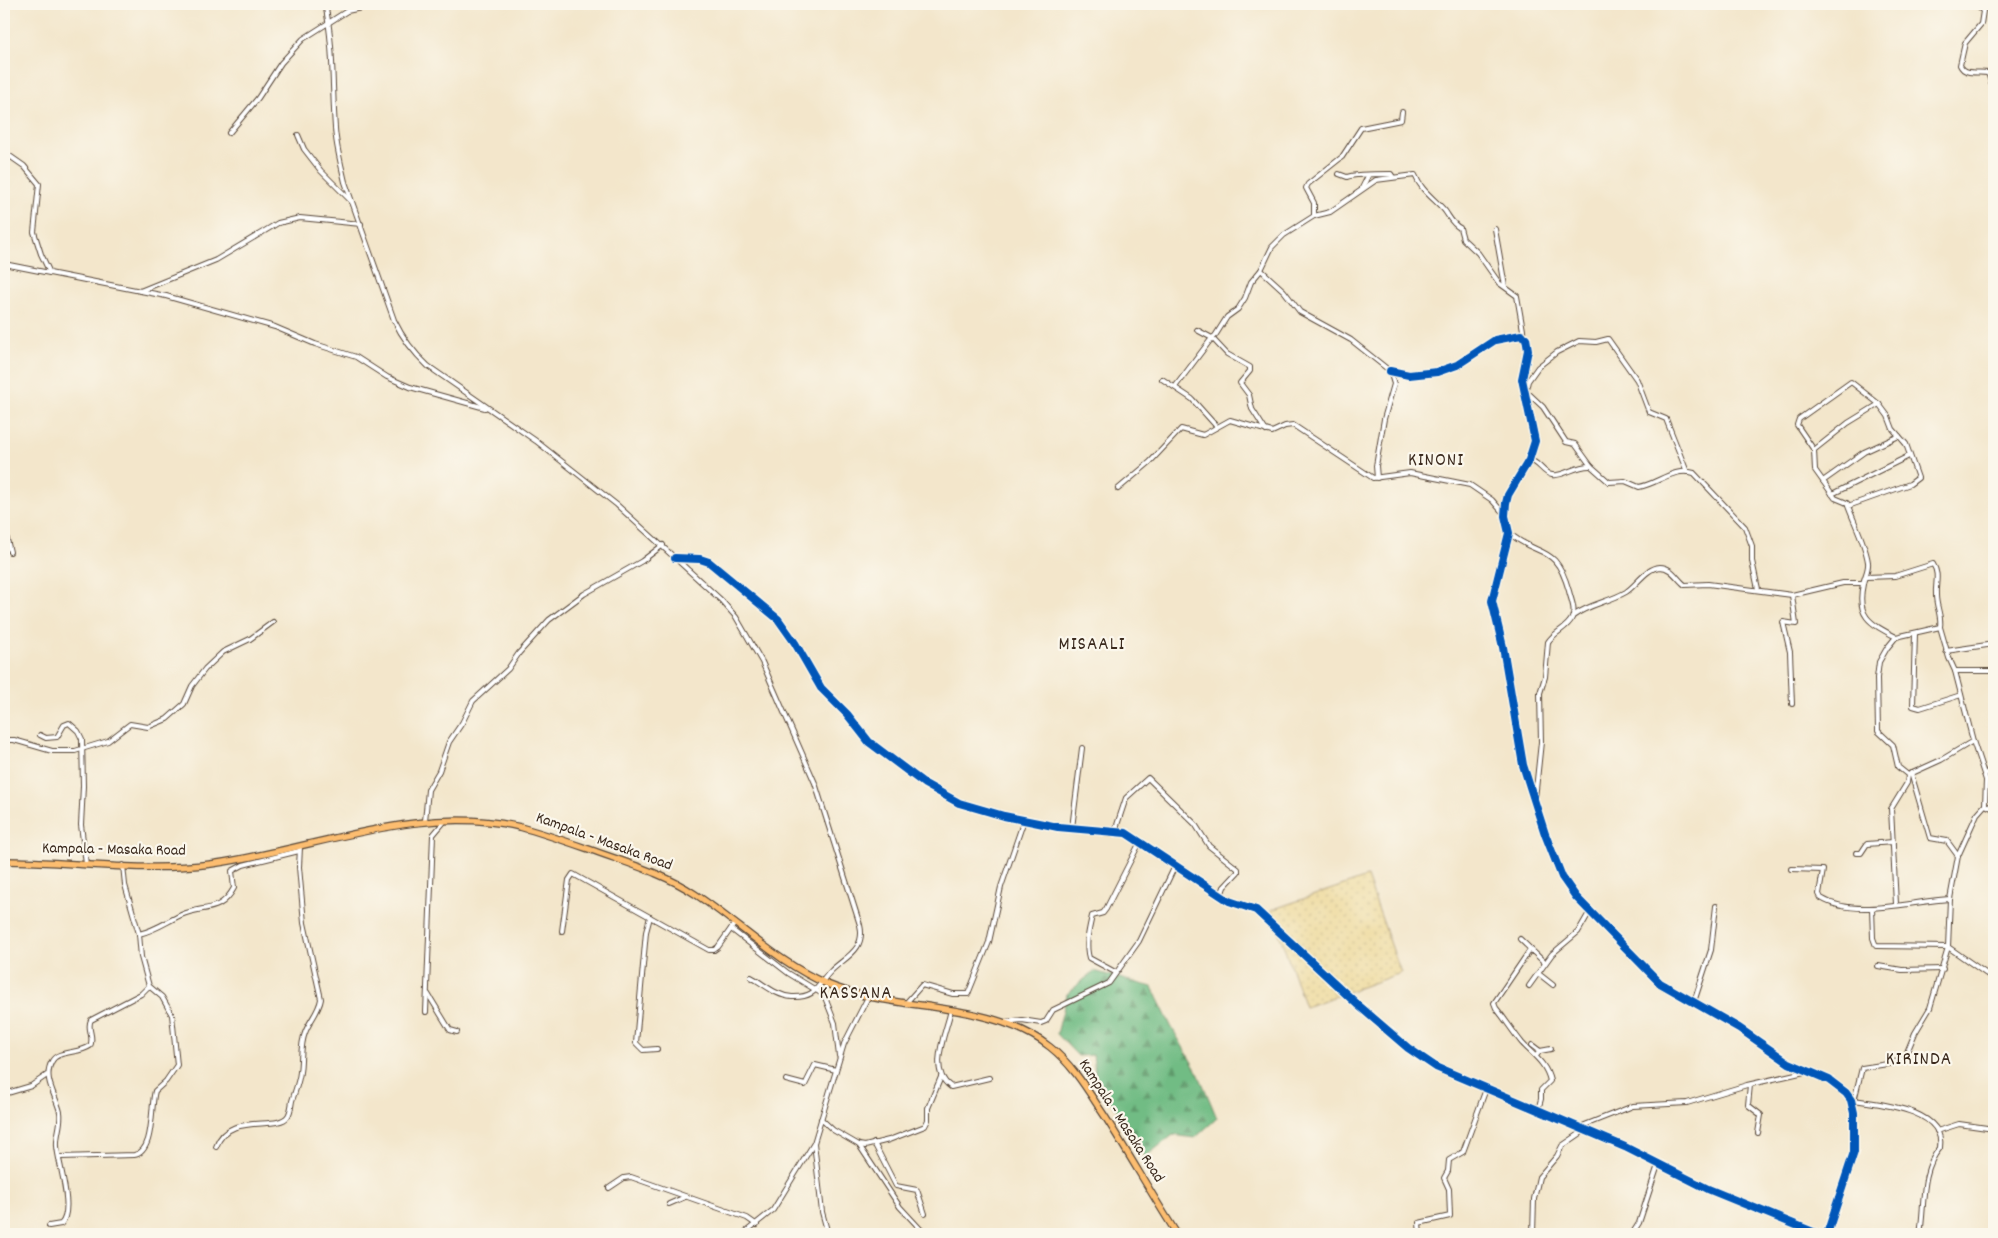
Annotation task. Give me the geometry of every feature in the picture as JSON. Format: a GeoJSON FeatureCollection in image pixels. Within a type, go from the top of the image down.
{"type":"FeatureCollection","features":[{"type":"Feature","properties":{"kind":"main road","name":"Kampala - Masaka Road"},"geometry":{"type":"LineString","coordinates":[[4,861],[166,868],[197,866],[299,849],[425,821],[473,820],[522,828],[661,875],[688,889],[733,926],[804,972],[824,982],[868,997],[905,1004],[951,1009],[1005,1022],[1041,1040],[1068,1064],[1094,1100],[1177,1234]]}},
{"type":"Feature","properties":{"kind":"street"},"geometry":{"type":"LineString","coordinates":[[325,4],[329,24],[337,144],[353,203],[394,320],[403,338],[414,353],[428,366],[487,409],[536,441],[579,474],[663,545],[721,600],[748,636],[773,686],[815,783],[861,930],[853,954],[831,972],[818,990],[804,996],[783,996],[751,977]]}},
{"type":"Feature","properties":{"kind":"street"},"geometry":{"type":"LineString","coordinates":[[229,133],[258,98],[281,63],[303,39],[347,12],[380,4]]}},
{"type":"Feature","properties":{"kind":"street"},"geometry":{"type":"LineString","coordinates":[[1974,4],[1983,11],[1981,24],[1965,43],[1960,65],[1969,72],[1988,73],[1994,90]]}},
{"type":"Feature","properties":{"kind":"street"},"geometry":{"type":"LineString","coordinates":[[1314,216],[1314,203],[1306,188],[1308,184],[1342,157],[1357,132],[1364,125],[1401,120],[1402,112]]}},
{"type":"Feature","properties":{"kind":"street"},"geometry":{"type":"LineString","coordinates":[[298,135],[304,149],[315,163],[353,203]]}},
{"type":"Feature","properties":{"kind":"street"},"geometry":{"type":"LineString","coordinates":[[4,152],[24,166],[39,184],[34,232],[50,274]]}},
{"type":"Feature","properties":{"kind":"street"},"geometry":{"type":"LineString","coordinates":[[1339,174],[1347,177],[1354,174],[1368,176],[1391,174],[1393,177]]}},
{"type":"Feature","properties":{"kind":"street"},"geometry":{"type":"LineString","coordinates":[[1175,387],[1227,317],[1238,308],[1251,282],[1261,270],[1272,247],[1284,235],[1314,216],[1330,212],[1360,193],[1372,182],[1393,177],[1406,178],[1415,175],[1430,198],[1443,209],[1453,224],[1460,228],[1463,239],[1478,253],[1499,283],[1517,296],[1528,350],[1522,379],[1524,398],[1535,441],[1529,460],[1508,495],[1505,516],[1509,533],[1492,601],[1503,647],[1523,765],[1562,877],[1589,913],[1660,983],[1739,1028],[1789,1063],[1829,1080],[1853,1100],[1924,1116],[1937,1132],[1940,1148],[1933,1157],[1928,1174],[1920,1234]]}},
{"type":"Feature","properties":{"kind":"street"},"geometry":{"type":"LineString","coordinates":[[1360,193],[1368,176]]}},
{"type":"Feature","properties":{"kind":"street"},"geometry":{"type":"LineString","coordinates":[[139,292],[216,260],[278,223],[300,218],[361,224]]}},
{"type":"Feature","properties":{"kind":"street"},"geometry":{"type":"LineString","coordinates":[[1496,229],[1505,286]]}},
{"type":"Feature","properties":{"kind":"street"},"geometry":{"type":"LineString","coordinates":[[4,264],[188,301],[275,327],[315,344],[367,362],[387,377],[410,387],[487,409]]}},
{"type":"Feature","properties":{"kind":"street"},"geometry":{"type":"LineString","coordinates":[[1261,270],[1284,291],[1300,312],[1350,340],[1390,371],[1409,375],[1437,372],[1457,365],[1495,340],[1513,336],[1524,336]]}},
{"type":"Feature","properties":{"kind":"street"},"geometry":{"type":"LineString","coordinates":[[1197,330],[1212,338],[1227,354],[1250,367],[1250,371],[1240,383],[1249,395],[1252,409],[1266,431]]}},
{"type":"Feature","properties":{"kind":"street"},"geometry":{"type":"LineString","coordinates":[[1524,398],[1528,381],[1538,367],[1557,352],[1579,341],[1596,342],[1608,339],[1637,380],[1649,412],[1666,418],[1687,472]]}},
{"type":"Feature","properties":{"kind":"street"},"geometry":{"type":"LineString","coordinates":[[1377,478],[1376,466],[1384,419],[1394,384],[1390,371]]}},
{"type":"Feature","properties":{"kind":"street"},"geometry":{"type":"LineString","coordinates":[[1162,379],[1192,399],[1217,427]]}},
{"type":"Feature","properties":{"kind":"street"},"geometry":{"type":"LineString","coordinates":[[1848,506],[1913,483],[1918,478],[1906,444],[1879,404],[1849,382],[1798,421],[1798,427],[1814,450],[1814,467],[1823,481],[1836,499],[1845,500],[1868,562],[1860,605],[1862,613],[1896,637]]}},
{"type":"Feature","properties":{"kind":"street"},"geometry":{"type":"LineString","coordinates":[[1526,390],[1543,407],[1566,442],[1575,444],[1591,466],[1609,482],[1625,481],[1639,486],[1672,474],[1687,472],[1699,477],[1728,512],[1745,527],[1752,546],[1752,561],[1758,589]]}},
{"type":"Feature","properties":{"kind":"street"},"geometry":{"type":"LineString","coordinates":[[1814,450],[1879,404]]}},
{"type":"Feature","properties":{"kind":"street"},"geometry":{"type":"LineString","coordinates":[[1118,489],[1150,462],[1181,429],[1203,435],[1230,420],[1272,432],[1285,426],[1293,425],[1367,476],[1377,478],[1410,473],[1470,485],[1492,500],[1505,516]]}},
{"type":"Feature","properties":{"kind":"street"},"geometry":{"type":"LineString","coordinates":[[1823,481],[1864,452],[1899,436]]}},
{"type":"Feature","properties":{"kind":"street"},"geometry":{"type":"LineString","coordinates":[[1832,494],[1909,456]]}},
{"type":"Feature","properties":{"kind":"street"},"geometry":{"type":"LineString","coordinates":[[1529,460],[1536,462],[1553,475],[1562,474],[1572,468],[1591,466]]}},
{"type":"Feature","properties":{"kind":"street"},"geometry":{"type":"LineString","coordinates":[[4,527],[10,552]]}},
{"type":"Feature","properties":{"kind":"street"},"geometry":{"type":"LineString","coordinates":[[1509,533],[1519,541],[1543,550],[1560,566],[1573,606],[1573,616]]}},
{"type":"Feature","properties":{"kind":"street"},"geometry":{"type":"LineString","coordinates":[[425,821],[428,790],[439,771],[448,742],[462,723],[473,701],[508,669],[518,653],[549,620],[584,594],[642,560],[663,545]]}},
{"type":"Feature","properties":{"kind":"street"},"geometry":{"type":"LineString","coordinates":[[675,558],[700,559],[709,562],[778,619],[795,643],[821,688],[847,714],[869,742],[925,784],[959,802],[1024,820],[1072,828],[1126,832],[1222,896],[1256,910],[1358,1005],[1408,1048],[1436,1067],[1625,1147],[1708,1189],[1818,1234]]}},
{"type":"Feature","properties":{"kind":"street"},"geometry":{"type":"LineString","coordinates":[[1827,1234],[1854,1152],[1855,1124],[1853,1100],[1862,1068],[1894,1063],[1905,1057],[1915,1033],[1930,1008],[1943,970],[1948,947],[1950,899],[1958,856],[1977,814],[1985,805],[1986,774],[1973,741],[1955,671],[1946,651],[1940,627],[1941,617],[1936,594],[1938,578],[1934,564],[1895,576],[1866,576]]}},
{"type":"Feature","properties":{"kind":"street"},"geometry":{"type":"LineString","coordinates":[[1534,801],[1541,742],[1540,693],[1548,642],[1582,609],[1625,592],[1648,572],[1660,567],[1669,570],[1685,585],[1708,584],[1758,589],[1792,595],[1804,594],[1836,584],[1863,583]]}},
{"type":"Feature","properties":{"kind":"street"},"geometry":{"type":"LineString","coordinates":[[1792,595],[1796,624],[1783,622],[1790,652],[1792,704]]}},
{"type":"Feature","properties":{"kind":"street"},"geometry":{"type":"LineString","coordinates":[[4,740],[14,740],[52,751],[69,752],[81,750],[108,740],[130,724],[148,727],[167,719],[184,704],[192,686],[205,669],[223,652],[250,639],[273,622]]}},
{"type":"Feature","properties":{"kind":"street"},"geometry":{"type":"LineString","coordinates":[[1940,627],[1896,637],[1887,648],[1879,662],[1877,678],[1878,728],[1880,734],[1893,745],[1898,767],[1909,774],[1930,838],[1946,841],[1958,856]]}},
{"type":"Feature","properties":{"kind":"street"},"geometry":{"type":"LineString","coordinates":[[1915,633],[1913,706],[1920,708],[1961,695]]}},
{"type":"Feature","properties":{"kind":"street"},"geometry":{"type":"LineString","coordinates":[[1946,651],[1994,644]]}},
{"type":"Feature","properties":{"kind":"street"},"geometry":{"type":"LineString","coordinates":[[1955,671],[1994,671]]}},
{"type":"Feature","properties":{"kind":"street"},"geometry":{"type":"LineString","coordinates":[[40,735],[46,738],[57,737],[64,724],[69,723],[78,731],[82,739],[83,786],[81,825],[86,864]]}},
{"type":"Feature","properties":{"kind":"street"},"geometry":{"type":"LineString","coordinates":[[1896,904],[1891,809],[1909,774],[1941,760],[1973,741]]}},
{"type":"Feature","properties":{"kind":"street"},"geometry":{"type":"LineString","coordinates":[[1072,828],[1082,748]]}},
{"type":"Feature","properties":{"kind":"street"},"geometry":{"type":"LineString","coordinates":[[1986,774],[1994,762]]}},
{"type":"Feature","properties":{"kind":"street"},"geometry":{"type":"LineString","coordinates":[[1115,831],[1126,798],[1148,778],[1194,824],[1209,846],[1238,869],[1238,872],[1224,887],[1222,896]]}},
{"type":"Feature","properties":{"kind":"street"},"geometry":{"type":"LineString","coordinates":[[1985,805],[1994,809]]}},
{"type":"Feature","properties":{"kind":"street"},"geometry":{"type":"LineString","coordinates":[[426,1012],[433,835],[446,820]]}},
{"type":"Feature","properties":{"kind":"street"},"geometry":{"type":"LineString","coordinates":[[905,1004],[922,985],[953,994],[968,994],[989,942],[1001,887],[1024,820]]}},
{"type":"Feature","properties":{"kind":"street"},"geometry":{"type":"LineString","coordinates":[[1115,972],[1089,958],[1087,945],[1089,931],[1092,916],[1103,913],[1106,909],[1140,842]]}},
{"type":"Feature","properties":{"kind":"street"},"geometry":{"type":"LineString","coordinates":[[1856,853],[1861,853],[1866,844],[1894,842]]}},
{"type":"Feature","properties":{"kind":"street"},"geometry":{"type":"LineString","coordinates":[[139,934],[159,929],[186,913],[214,908],[224,902],[234,888],[232,871],[243,865],[299,849],[304,923],[321,999],[320,1005],[305,1033],[298,1087],[287,1117],[277,1122],[256,1122],[236,1127],[221,1138],[216,1147]]}},
{"type":"Feature","properties":{"kind":"street"},"geometry":{"type":"LineString","coordinates":[[60,1157],[134,1156],[140,1153],[144,1149],[151,1124],[154,1091],[166,1081],[177,1065],[172,1015],[162,997],[149,986],[141,957],[139,934],[125,885],[123,865]]}},
{"type":"Feature","properties":{"kind":"street"},"geometry":{"type":"LineString","coordinates":[[1005,1022],[1022,1020],[1040,1023],[1046,1021],[1053,1010],[1105,986],[1139,941],[1175,866]]}},
{"type":"Feature","properties":{"kind":"street"},"geometry":{"type":"LineString","coordinates":[[1791,869],[1824,870],[1819,894],[1826,901],[1852,908],[1872,908],[1950,899]]}},
{"type":"Feature","properties":{"kind":"street"},"geometry":{"type":"LineString","coordinates":[[562,931],[569,880],[570,875],[573,874],[650,918],[712,950],[718,947],[733,926],[788,973],[824,995],[834,1023],[839,1058]]}},
{"type":"Feature","properties":{"kind":"street"},"geometry":{"type":"LineString","coordinates":[[1694,1002],[1711,950],[1716,906]]}},
{"type":"Feature","properties":{"kind":"street"},"geometry":{"type":"LineString","coordinates":[[1872,908],[1873,938],[1876,946],[1948,947],[1994,979]]}},
{"type":"Feature","properties":{"kind":"street"},"geometry":{"type":"LineString","coordinates":[[1529,986],[1552,954],[1573,937],[1589,913]]}},
{"type":"Feature","properties":{"kind":"street"},"geometry":{"type":"LineString","coordinates":[[650,918],[646,932],[636,1043],[645,1051],[657,1049]]}},
{"type":"Feature","properties":{"kind":"street"},"geometry":{"type":"LineString","coordinates":[[1520,939],[1545,963]]}},
{"type":"Feature","properties":{"kind":"street"},"geometry":{"type":"LineString","coordinates":[[1530,950],[1494,1003],[1523,1044],[1536,1056],[1544,1067],[1550,1081],[1541,1090],[1538,1110]]}},
{"type":"Feature","properties":{"kind":"street"},"geometry":{"type":"LineString","coordinates":[[1878,966],[1902,970],[1943,970]]}},
{"type":"Feature","properties":{"kind":"street"},"geometry":{"type":"LineString","coordinates":[[1539,974],[1553,985]]}},
{"type":"Feature","properties":{"kind":"street"},"geometry":{"type":"LineString","coordinates":[[4,1094],[31,1086],[47,1075],[55,1057],[80,1051],[90,1046],[92,1038],[89,1026],[91,1020],[142,994],[149,986]]}},
{"type":"Feature","properties":{"kind":"street"},"geometry":{"type":"LineString","coordinates":[[428,994],[450,1030],[457,1032]]}},
{"type":"Feature","properties":{"kind":"street"},"geometry":{"type":"LineString","coordinates":[[743,1234],[757,1225],[777,1205],[814,1143],[844,1044],[868,997]]}},
{"type":"Feature","properties":{"kind":"street"},"geometry":{"type":"LineString","coordinates":[[821,1119],[838,1133],[859,1145],[865,1146],[889,1140],[925,1126],[928,1120],[928,1108],[941,1077],[939,1063],[951,1009]]}},
{"type":"Feature","properties":{"kind":"street"},"geometry":{"type":"LineString","coordinates":[[1532,1045],[1540,1051]]}},
{"type":"Feature","properties":{"kind":"street"},"geometry":{"type":"LineString","coordinates":[[1536,1056],[1540,1051],[1551,1049]]}},
{"type":"Feature","properties":{"kind":"street"},"geometry":{"type":"LineString","coordinates":[[786,1080],[806,1085],[815,1065],[836,1070]]}},
{"type":"Feature","properties":{"kind":"street"},"geometry":{"type":"LineString","coordinates":[[1578,1128],[1633,1106],[1687,1103],[1809,1071]]}},
{"type":"Feature","properties":{"kind":"street"},"geometry":{"type":"LineString","coordinates":[[47,1075],[60,1111],[57,1144],[64,1173],[66,1214],[61,1224],[49,1226]]}},
{"type":"Feature","properties":{"kind":"street"},"geometry":{"type":"LineString","coordinates":[[941,1077],[952,1087],[989,1078]]}},
{"type":"Feature","properties":{"kind":"street"},"geometry":{"type":"LineString","coordinates":[[1750,1085],[1748,1105],[1761,1115],[1758,1132]]}},
{"type":"Feature","properties":{"kind":"street"},"geometry":{"type":"LineString","coordinates":[[1420,1234],[1419,1222],[1450,1216],[1449,1189],[1444,1178],[1448,1171],[1449,1160],[1463,1152],[1486,1089]]}},
{"type":"Feature","properties":{"kind":"street"},"geometry":{"type":"LineString","coordinates":[[1937,1132],[1959,1124],[1994,1129]]}},
{"type":"Feature","properties":{"kind":"street"},"geometry":{"type":"LineString","coordinates":[[1533,1234],[1534,1199],[1539,1177],[1557,1156],[1562,1146],[1584,1131]]}},
{"type":"Feature","properties":{"kind":"street"},"geometry":{"type":"LineString","coordinates":[[814,1143],[822,1212],[828,1234]]}},
{"type":"Feature","properties":{"kind":"street"},"geometry":{"type":"LineString","coordinates":[[874,1143],[896,1186],[917,1190],[924,1214]]}},
{"type":"Feature","properties":{"kind":"street"},"geometry":{"type":"LineString","coordinates":[[859,1145],[900,1207],[925,1234]]}},
{"type":"Feature","properties":{"kind":"street"},"geometry":{"type":"LineString","coordinates":[[1632,1234],[1639,1222],[1658,1165]]}},
{"type":"Feature","properties":{"kind":"street"},"geometry":{"type":"LineString","coordinates":[[609,1188],[624,1178],[631,1177],[685,1198],[747,1218],[757,1225]]}},
{"type":"Feature","properties":{"kind":"street"},"geometry":{"type":"LineString","coordinates":[[669,1204],[685,1198]]}},
{"type":"Feature","properties":{"kind":"green space"},"geometry":{"type":"Polygon","coordinates":[[[1094,971],[1152,987],[1171,1026],[1199,1075],[1217,1118],[1195,1138],[1173,1135],[1145,1157],[1130,1128],[1096,1081],[1093,1055],[1078,1056],[1057,1034],[1067,994],[1094,971]]]}},
{"type":"Feature","properties":{"kind":"sand"},"geometry":{"type":"Polygon","coordinates":[[[1367,877],[1401,973],[1305,1007],[1271,910],[1367,877]]]}},
{"type":"Feature","properties":{"kind":"cycle path"},"geometry":{"type":"LineString","coordinates":[[1390,371],[1409,375],[1437,372],[1457,365],[1495,340],[1521,335],[1526,338],[1528,350],[1522,379],[1535,441],[1529,460],[1508,495],[1505,516],[1509,533],[1492,601],[1503,647],[1523,765],[1545,834],[1562,877],[1576,897],[1660,983],[1739,1028],[1789,1063],[1829,1080],[1846,1093],[1851,1100],[1854,1113],[1854,1152],[1827,1234]]}},
{"type":"Feature","properties":{"kind":"cycle path"},"geometry":{"type":"LineString","coordinates":[[675,558],[700,559],[709,562],[778,619],[795,643],[821,688],[847,714],[869,742],[925,784],[959,803],[1004,816],[1058,827],[1126,833],[1229,901],[1256,910],[1358,1005],[1408,1048],[1436,1067],[1625,1147],[1708,1189],[1818,1234]]}},
{"type":"Feature","properties":{"kind":"district","name":"KINONI"},"geometry":{"type":"Point","coordinates":[1436,461]}},
{"type":"Feature","properties":{"kind":"district","name":"MISAALI"},"geometry":{"type":"Point","coordinates":[1092,645]}},
{"type":"Feature","properties":{"kind":"district","name":"KASSANA"},"geometry":{"type":"Point","coordinates":[856,994]}},
{"type":"Feature","properties":{"kind":"district","name":"KIRINDA"},"geometry":{"type":"Point","coordinates":[1919,1060]}}]}
